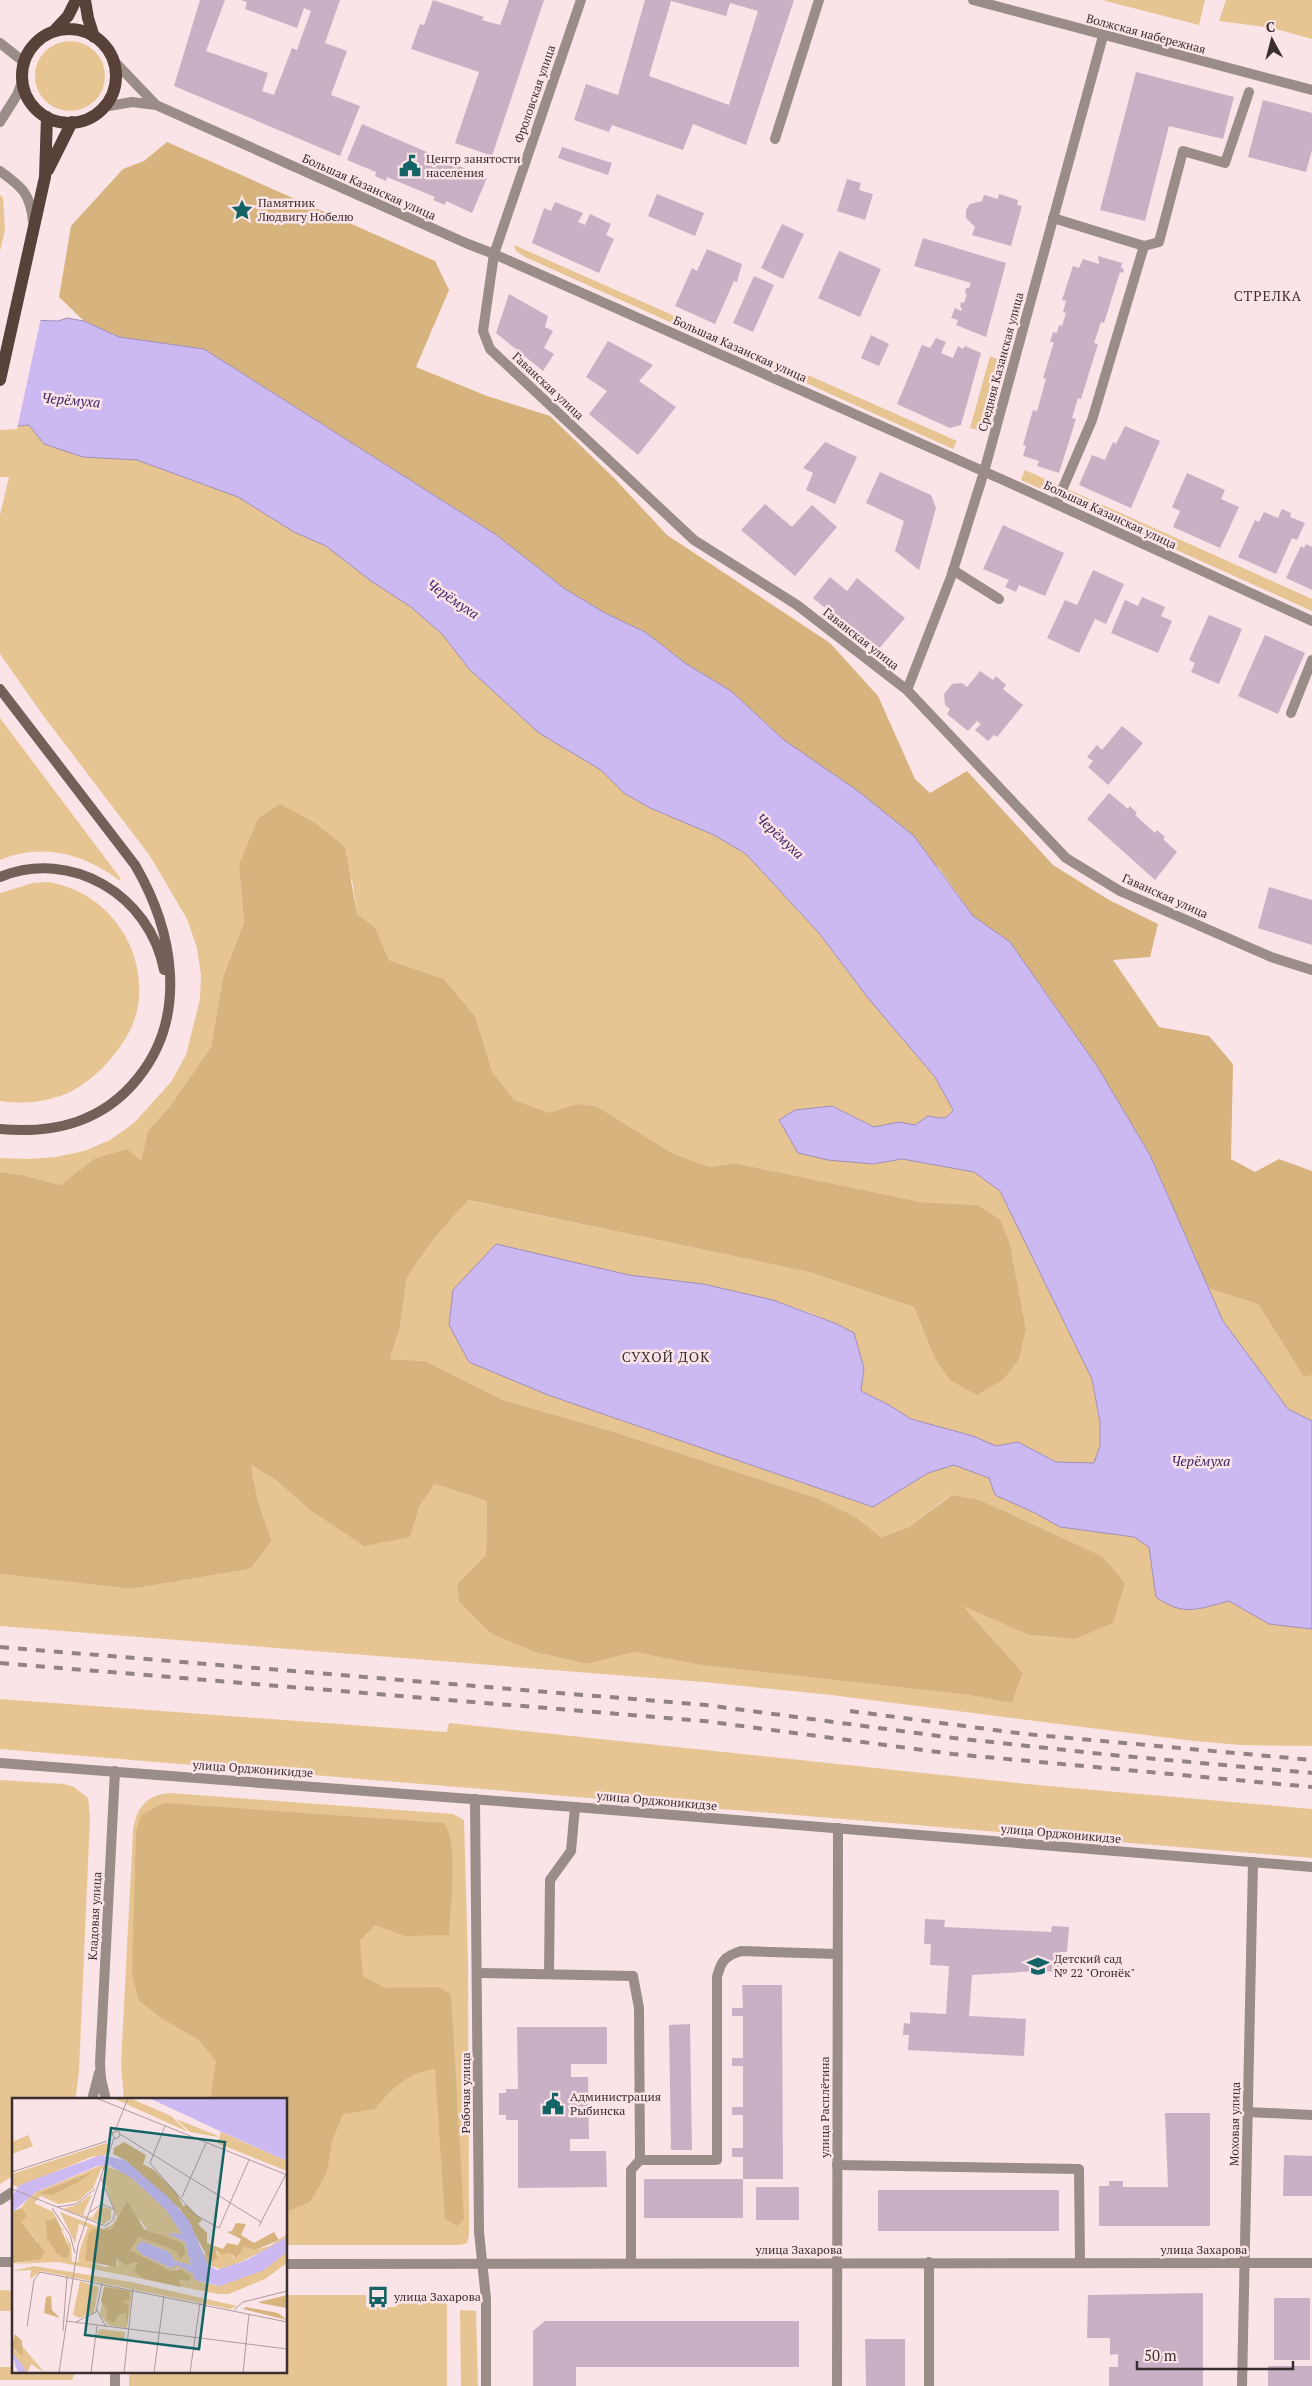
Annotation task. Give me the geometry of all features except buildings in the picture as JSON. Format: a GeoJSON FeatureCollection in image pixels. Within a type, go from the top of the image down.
{"type":"FeatureCollection","features":[{"type":"Feature","properties":{"kind":"main road"},"geometry":{"type":"LineString","coordinates":[[54,31],[75,30],[94,37],[105,47],[113,60],[115,82],[111,95],[103,107],[89,118],[72,122],[59,122],[47,117],[36,109],[28,99],[22,82],[24,62],[37,41],[54,31],[68,16],[76,0]]}},
{"type":"Feature","properties":{"kind":"main road"},"geometry":{"type":"LineString","coordinates":[[85,0],[94,37]]}},
{"type":"Feature","properties":{"kind":"main road"},"geometry":{"type":"LineString","coordinates":[[0,380],[45,177],[47,117]]}},
{"type":"Feature","properties":{"kind":"main road"},"geometry":{"type":"LineString","coordinates":[[45,177],[72,122]]}},
{"type":"Feature","properties":{"kind":"main road"},"geometry":{"type":"LineString","coordinates":[[0,689],[135,865],[151,892],[168,951],[170,999],[167,1020],[160,1044],[147,1066],[116,1101],[97,1115],[75,1124],[52,1129],[27,1131],[0,1129]]}},
{"type":"Feature","properties":{"kind":"main road"},"geometry":{"type":"LineString","coordinates":[[0,877],[31,868],[65,869],[87,876],[109,888],[131,905],[146,923],[163,962],[167,1020]]}},
{"type":"Feature","properties":{"kind":"street","name":"Фроловская улица"},"geometry":{"type":"LineString","coordinates":[[494,254],[581,0]]}},
{"type":"Feature","properties":{"kind":"street"},"geometry":{"type":"LineString","coordinates":[[774,139],[819,0]]}},
{"type":"Feature","properties":{"kind":"street","name":"Волжская набережная"},"geometry":{"type":"LineString","coordinates":[[973,0],[1312,90]]}},
{"type":"Feature","properties":{"kind":"street","name":"Средняя Казанская улица"},"geometry":{"type":"LineString","coordinates":[[907,690],[953,570],[984,472],[1103,36]]}},
{"type":"Feature","properties":{"kind":"street"},"geometry":{"type":"LineString","coordinates":[[0,43],[24,62]]}},
{"type":"Feature","properties":{"kind":"street"},"geometry":{"type":"LineString","coordinates":[[113,60],[156,105]]}},
{"type":"Feature","properties":{"kind":"street"},"geometry":{"type":"LineString","coordinates":[[0,122],[17,95],[22,82]]}},
{"type":"Feature","properties":{"kind":"street"},"geometry":{"type":"LineString","coordinates":[[1053,218],[1144,246],[1158,242],[1183,151],[1225,163],[1249,92]]}},
{"type":"Feature","properties":{"kind":"street"},"geometry":{"type":"LineString","coordinates":[[103,107],[132,102],[156,105]]}},
{"type":"Feature","properties":{"kind":"street","name":"Большая Казанская улица"},"geometry":{"type":"LineString","coordinates":[[156,105],[1056,504],[1312,621]]}},
{"type":"Feature","properties":{"kind":"street"},"geometry":{"type":"LineString","coordinates":[[0,171],[22,188],[32,208],[34,225]]}},
{"type":"Feature","properties":{"kind":"street"},"geometry":{"type":"LineString","coordinates":[[1056,504],[1092,420],[1144,246]]}},
{"type":"Feature","properties":{"kind":"street","name":"Гаванская улица"},"geometry":{"type":"LineString","coordinates":[[494,254],[482,331],[490,349],[694,540],[797,605],[907,690],[1066,858],[1120,891],[1271,957],[1312,970]]}},
{"type":"Feature","properties":{"kind":"street"},"geometry":{"type":"LineString","coordinates":[[953,570],[999,599]]}},
{"type":"Feature","properties":{"kind":"street"},"geometry":{"type":"LineString","coordinates":[[1291,714],[1312,660]]}},
{"type":"Feature","properties":{"kind":"street","name":"улица Орджоникидзе"},"geometry":{"type":"LineString","coordinates":[[0,1763],[475,1799],[1312,1867]]}},
{"type":"Feature","properties":{"kind":"street","name":"Кладовая улица"},"geometry":{"type":"LineString","coordinates":[[100,2062],[115,1771]]}},
{"type":"Feature","properties":{"kind":"street","name":"Рабочая улица"},"geometry":{"type":"LineString","coordinates":[[475,1799],[479,2232],[486,2299],[486,2386]]}},
{"type":"Feature","properties":{"kind":"street"},"geometry":{"type":"LineString","coordinates":[[549,1974],[550,1880],[571,1851],[575,1807]]}},
{"type":"Feature","properties":{"kind":"street","name":"улица Расплётина"},"geometry":{"type":"LineString","coordinates":[[837,2386],[838,1828]]}},
{"type":"Feature","properties":{"kind":"street","name":"Моховая улица"},"geometry":{"type":"LineString","coordinates":[[1242,2386],[1253,1862]]}},
{"type":"Feature","properties":{"kind":"street"},"geometry":{"type":"LineString","coordinates":[[640,2160],[717,2160],[718,1976],[720,1964],[727,1956],[741,1952],[837,1954]]}},
{"type":"Feature","properties":{"kind":"street"},"geometry":{"type":"LineString","coordinates":[[478,1973],[633,1976],[639,2008],[640,2160],[632,2170],[631,2263]]}},
{"type":"Feature","properties":{"kind":"street"},"geometry":{"type":"LineString","coordinates":[[92,2098],[100,2062]]}},
{"type":"Feature","properties":{"kind":"street"},"geometry":{"type":"LineString","coordinates":[[100,2062],[101,2079],[106,2098]]}},
{"type":"Feature","properties":{"kind":"street"},"geometry":{"type":"LineString","coordinates":[[1247,2112],[1312,2115]]}},
{"type":"Feature","properties":{"kind":"street"},"geometry":{"type":"LineString","coordinates":[[837,2165],[1079,2169],[1080,2262]]}},
{"type":"Feature","properties":{"kind":"street"},"geometry":{"type":"LineString","coordinates":[[0,2200],[12,2192]]}},
{"type":"Feature","properties":{"kind":"street"},"geometry":{"type":"LineString","coordinates":[[929,2262],[929,2386]]}},
{"type":"Feature","properties":{"kind":"street","name":"улица Захарова"},"geometry":{"type":"LineString","coordinates":[[288,2264],[1312,2263]]}},
{"type":"Feature","properties":{"kind":"shaded area"},"geometry":{"type":"Polygon","coordinates":[[[1102,0],[1205,0],[1199,25],[1102,0]]]}},
{"type":"Feature","properties":{"kind":"shaded area"},"geometry":{"type":"Polygon","coordinates":[[[1226,0],[1312,0],[1312,39],[1272,28],[1219,21],[1226,0]]]}},
{"type":"Feature","properties":{"kind":"shaded area"},"geometry":{"type":"Polygon","coordinates":[[[77,41],[90,47],[99,56],[103,62],[105,76],[103,90],[95,101],[84,109],[63,111],[56,109],[45,101],[37,90],[35,69],[37,62],[45,51],[56,43],[77,41]]]}},
{"type":"Feature","properties":{"kind":"shaded area"},"geometry":{"type":"Polygon","coordinates":[[[167,142],[435,261],[449,290],[416,367],[487,396],[550,416],[615,479],[667,535],[830,643],[878,696],[915,779],[930,793],[967,771],[1053,865],[1109,900],[1158,924],[1150,957],[1113,960],[1159,1027],[1209,1036],[1233,1064],[1231,1159],[1255,1172],[1279,1159],[1312,1171],[1312,1375],[1304,1377],[1258,1304],[1207,1288],[1150,1155],[1097,1066],[1010,942],[973,916],[939,868],[784,740],[731,691],[685,663],[645,632],[605,613],[565,589],[495,534],[204,349],[119,337],[84,321],[59,297],[71,226],[123,169],[144,161],[167,142]]]}},
{"type":"Feature","properties":{"kind":"shaded area"},"geometry":{"type":"Polygon","coordinates":[[[0,195],[3,198],[5,230],[0,251],[0,195]]]}},
{"type":"Feature","properties":{"kind":"shaded area"},"geometry":{"type":"Polygon","coordinates":[[[514,245],[957,441],[953,449],[525,257],[516,251],[514,245]]]}},
{"type":"Feature","properties":{"kind":"shaded area"},"geometry":{"type":"Polygon","coordinates":[[[990,356],[999,360],[979,430],[970,428],[990,356]]]}},
{"type":"Feature","properties":{"kind":"shaded area"},"geometry":{"type":"Polygon","coordinates":[[[29,425],[83,457],[137,460],[238,497],[294,532],[326,546],[371,581],[411,607],[443,635],[469,669],[601,770],[624,793],[650,808],[714,835],[746,854],[819,933],[935,1077],[953,1110],[948,1116],[939,1118],[928,1116],[915,1125],[899,1122],[874,1127],[832,1106],[795,1110],[779,1120],[873,1164],[902,1159],[974,1172],[1000,1191],[1092,1379],[1100,1422],[1100,1446],[1094,1463],[1056,1462],[1018,1442],[996,1447],[973,1436],[911,1419],[861,1391],[864,1368],[854,1333],[828,1320],[773,1301],[716,1288],[629,1275],[548,1395],[873,1507],[928,1473],[954,1465],[989,1478],[1035,1513],[1061,1527],[1134,1537],[1149,1547],[1156,1597],[1194,1610],[1229,1601],[1269,1624],[1312,1629],[1312,1746],[1240,1745],[1185,1740],[831,1695],[704,1682],[0,1626],[0,1574],[131,1589],[250,1569],[272,1541],[258,1502],[251,1465],[277,1481],[310,1510],[410,1537],[420,1505],[435,1484],[487,1501],[486,1555],[457,1584],[459,1602],[490,1633],[534,1652],[587,1664],[634,1652],[700,1665],[969,1695],[1012,1703],[1023,1673],[962,1605],[1029,1635],[1075,1639],[1102,1556],[980,1500],[951,1495],[909,1527],[881,1537],[856,1517],[817,1498],[611,1431],[503,1400],[425,1361],[390,1359],[400,1327],[407,1277],[435,1237],[467,1200],[809,1272],[914,1307],[934,1357],[1004,1379],[1019,1360],[1026,1329],[1010,1244],[1000,1219],[978,1205],[921,1202],[735,1163],[710,1167],[672,1153],[596,1106],[578,1104],[549,1114],[514,1100],[491,1072],[475,1016],[444,979],[389,960],[375,927],[357,914],[352,879],[239,864],[244,922],[223,977],[211,1047],[170,1106],[148,1131],[141,1162],[94,1159],[60,1185],[22,1175],[0,1172],[0,1158],[56,1157],[84,1151],[110,1140],[134,1123],[171,1082],[186,1055],[200,999],[201,975],[197,948],[187,919],[150,856],[42,714],[0,654],[0,515],[9,477],[0,477],[0,428],[29,425]]]}},
{"type":"Feature","properties":{"kind":"shaded area"},"geometry":{"type":"Polygon","coordinates":[[[1025,470],[1312,599],[1312,611],[1021,480],[1025,470]]]}},
{"type":"Feature","properties":{"kind":"shaded area"},"geometry":{"type":"Polygon","coordinates":[[[0,718],[121,879],[119,880],[92,863],[62,854],[31,852],[0,860],[0,718]]]}},
{"type":"Feature","properties":{"kind":"shaded area"},"geometry":{"type":"Polygon","coordinates":[[[280,804],[315,823],[345,847],[357,914],[375,927],[389,960],[444,979],[475,1016],[492,1072],[514,1100],[549,1113],[578,1104],[596,1106],[672,1153],[710,1167],[735,1163],[921,1202],[978,1205],[1000,1219],[1010,1244],[1026,1329],[1019,1360],[1004,1379],[977,1395],[950,1380],[934,1357],[914,1307],[809,1272],[468,1200],[435,1237],[407,1277],[400,1327],[390,1359],[425,1361],[503,1400],[611,1431],[817,1498],[856,1517],[881,1537],[909,1527],[952,1495],[980,1500],[1102,1556],[1125,1583],[1113,1623],[1075,1639],[1029,1635],[963,1606],[1023,1673],[1012,1703],[969,1695],[700,1665],[634,1652],[587,1664],[534,1652],[490,1633],[459,1602],[457,1584],[486,1555],[487,1501],[435,1484],[420,1505],[410,1537],[364,1546],[310,1510],[277,1481],[251,1465],[258,1502],[272,1541],[250,1569],[131,1589],[0,1574],[0,1172],[22,1175],[60,1185],[94,1159],[127,1149],[141,1161],[148,1131],[170,1106],[211,1047],[223,977],[244,922],[239,865],[258,819],[280,804]]]}},
{"type":"Feature","properties":{"kind":"shaded area"},"geometry":{"type":"Polygon","coordinates":[[[48,882],[70,888],[89,898],[106,911],[120,927],[130,946],[137,967],[139,989],[137,1011],[127,1037],[118,1050],[85,1083],[72,1091],[45,1100],[23,1103],[0,1101],[0,893],[33,883],[48,882]]]}},
{"type":"Feature","properties":{"kind":"shaded area"},"geometry":{"type":"Polygon","coordinates":[[[1207,1288],[1258,1304],[1304,1376],[1312,1375],[1312,1421],[1288,1409],[1223,1321],[1207,1288]]]}},
{"type":"Feature","properties":{"kind":"shaded area"},"geometry":{"type":"Polygon","coordinates":[[[0,1699],[447,1732],[449,1723],[1037,1785],[1312,1809],[1312,1858],[0,1749],[0,1699]]]}},
{"type":"Feature","properties":{"kind":"shaded area"},"geometry":{"type":"Polygon","coordinates":[[[0,1780],[64,1784],[74,1787],[88,1798],[90,1817],[79,2071],[76,2096],[76,2098],[12,2098],[12,2176],[0,2184],[0,1780]]]}},
{"type":"Feature","properties":{"kind":"shaded area"},"geometry":{"type":"Polygon","coordinates":[[[170,1793],[453,1814],[464,1820],[468,1963],[469,2235],[467,2243],[461,2245],[288,2245],[288,2098],[124,2098],[121,2064],[134,1823],[144,1804],[162,1794],[170,1793]]]}},
{"type":"Feature","properties":{"kind":"shaded area"},"geometry":{"type":"Polygon","coordinates":[[[164,1803],[444,1823],[449,1833],[452,1861],[449,1935],[405,1936],[375,1925],[360,1940],[363,1976],[385,1988],[438,1987],[451,1994],[464,2219],[457,2226],[445,2219],[435,2069],[408,2078],[394,2088],[375,2109],[343,2114],[332,2141],[327,2172],[310,2202],[288,2211],[288,2098],[210,2098],[216,2061],[199,2040],[163,2019],[139,2001],[132,1975],[136,1832],[141,1815],[164,1803]]]}},
{"type":"Feature","properties":{"kind":"shaded area"},"geometry":{"type":"Polygon","coordinates":[[[0,2290],[12,2291],[12,2311],[0,2311],[0,2290]]]}},
{"type":"Feature","properties":{"kind":"shaded area"},"geometry":{"type":"Polygon","coordinates":[[[396,2294],[447,2294],[447,2386],[129,2386],[129,2374],[288,2374],[288,2295],[366,2295],[366,2307],[396,2307],[396,2294]]]}},
{"type":"Feature","properties":{"kind":"shaded area"},"geometry":{"type":"Polygon","coordinates":[[[460,2310],[476,2311],[478,2386],[461,2386],[460,2310]]]}},
{"type":"Feature","properties":{"kind":"shaded area"},"geometry":{"type":"Polygon","coordinates":[[[0,2367],[12,2367],[12,2374],[75,2374],[72,2380],[0,2380],[0,2367]]]}},
{"type":"Feature","properties":{"kind":"water","name":"Черёмуха"},"geometry":{"type":"Polygon","coordinates":[[[67,318],[84,321],[119,337],[204,349],[495,534],[565,589],[605,613],[645,632],[685,663],[731,691],[784,740],[858,791],[914,836],[973,916],[1010,942],[1097,1066],[1150,1155],[1223,1321],[1288,1409],[1312,1421],[1312,1629],[1269,1624],[1229,1601],[1191,1610],[1166,1603],[1156,1597],[1149,1547],[1134,1537],[1060,1527],[1035,1513],[995,1495],[989,1478],[954,1465],[928,1473],[873,1507],[548,1395],[469,1362],[449,1325],[453,1290],[496,1244],[629,1275],[703,1284],[773,1300],[837,1324],[854,1333],[864,1368],[861,1391],[911,1419],[973,1436],[996,1446],[1018,1442],[1056,1462],[1094,1463],[1100,1446],[1100,1422],[1092,1379],[1000,1191],[974,1172],[902,1159],[873,1164],[828,1160],[798,1153],[779,1120],[795,1110],[832,1106],[874,1127],[899,1122],[915,1125],[928,1116],[939,1118],[948,1116],[953,1110],[935,1077],[868,998],[819,933],[746,854],[714,835],[650,808],[624,793],[601,770],[539,733],[469,669],[443,635],[411,607],[371,581],[326,546],[294,532],[238,497],[137,460],[83,457],[44,444],[29,425],[0,428],[0,319],[58,321],[67,318]]]}},
{"type":"Feature","properties":{"kind":"pier"},"geometry":{"type":"Polygon","coordinates":[[[0,317],[41,318],[17,429],[0,430],[0,317]]]}},
{"type":"Feature","properties":{"kind":"railway"},"geometry":{"type":"LineString","coordinates":[[0,1647],[706,1705],[954,1738],[1112,1755],[1312,1773]]}},
{"type":"Feature","properties":{"kind":"railway"},"geometry":{"type":"LineString","coordinates":[[0,1663],[704,1721],[953,1754],[1312,1787]]}},
{"type":"Feature","properties":{"kind":"railway"},"geometry":{"type":"LineString","coordinates":[[850,1711],[1025,1734],[1312,1760]]}},
{"type":"Feature","properties":{"kind":"place","name":"Центр занятости населения"},"geometry":{"type":"Point","coordinates":[410,166]}},
{"type":"Feature","properties":{"kind":"place","name":"Памятник Людвигу Нобелю"},"geometry":{"type":"Point","coordinates":[242,210]}},
{"type":"Feature","properties":{"kind":"place","name":"Детский сад № 22 \"Огонёк\""},"geometry":{"type":"Point","coordinates":[1038,1966]}},
{"type":"Feature","properties":{"kind":"place","name":"Администрация Рыбинска"},"geometry":{"type":"Point","coordinates":[553,2104]}},
{"type":"Feature","properties":{"kind":"place","name":"улица Захарова"},"geometry":{"type":"Point","coordinates":[378,2297]}},
{"type":"Feature","properties":{"kind":"district","name":"СТРЕЛКА"},"geometry":{"type":"Point","coordinates":[1268,296]}},
{"type":"Feature","properties":{"kind":"district","name":"СУХОЙ ДОК"},"geometry":{"type":"Point","coordinates":[666,1357]}}]}
